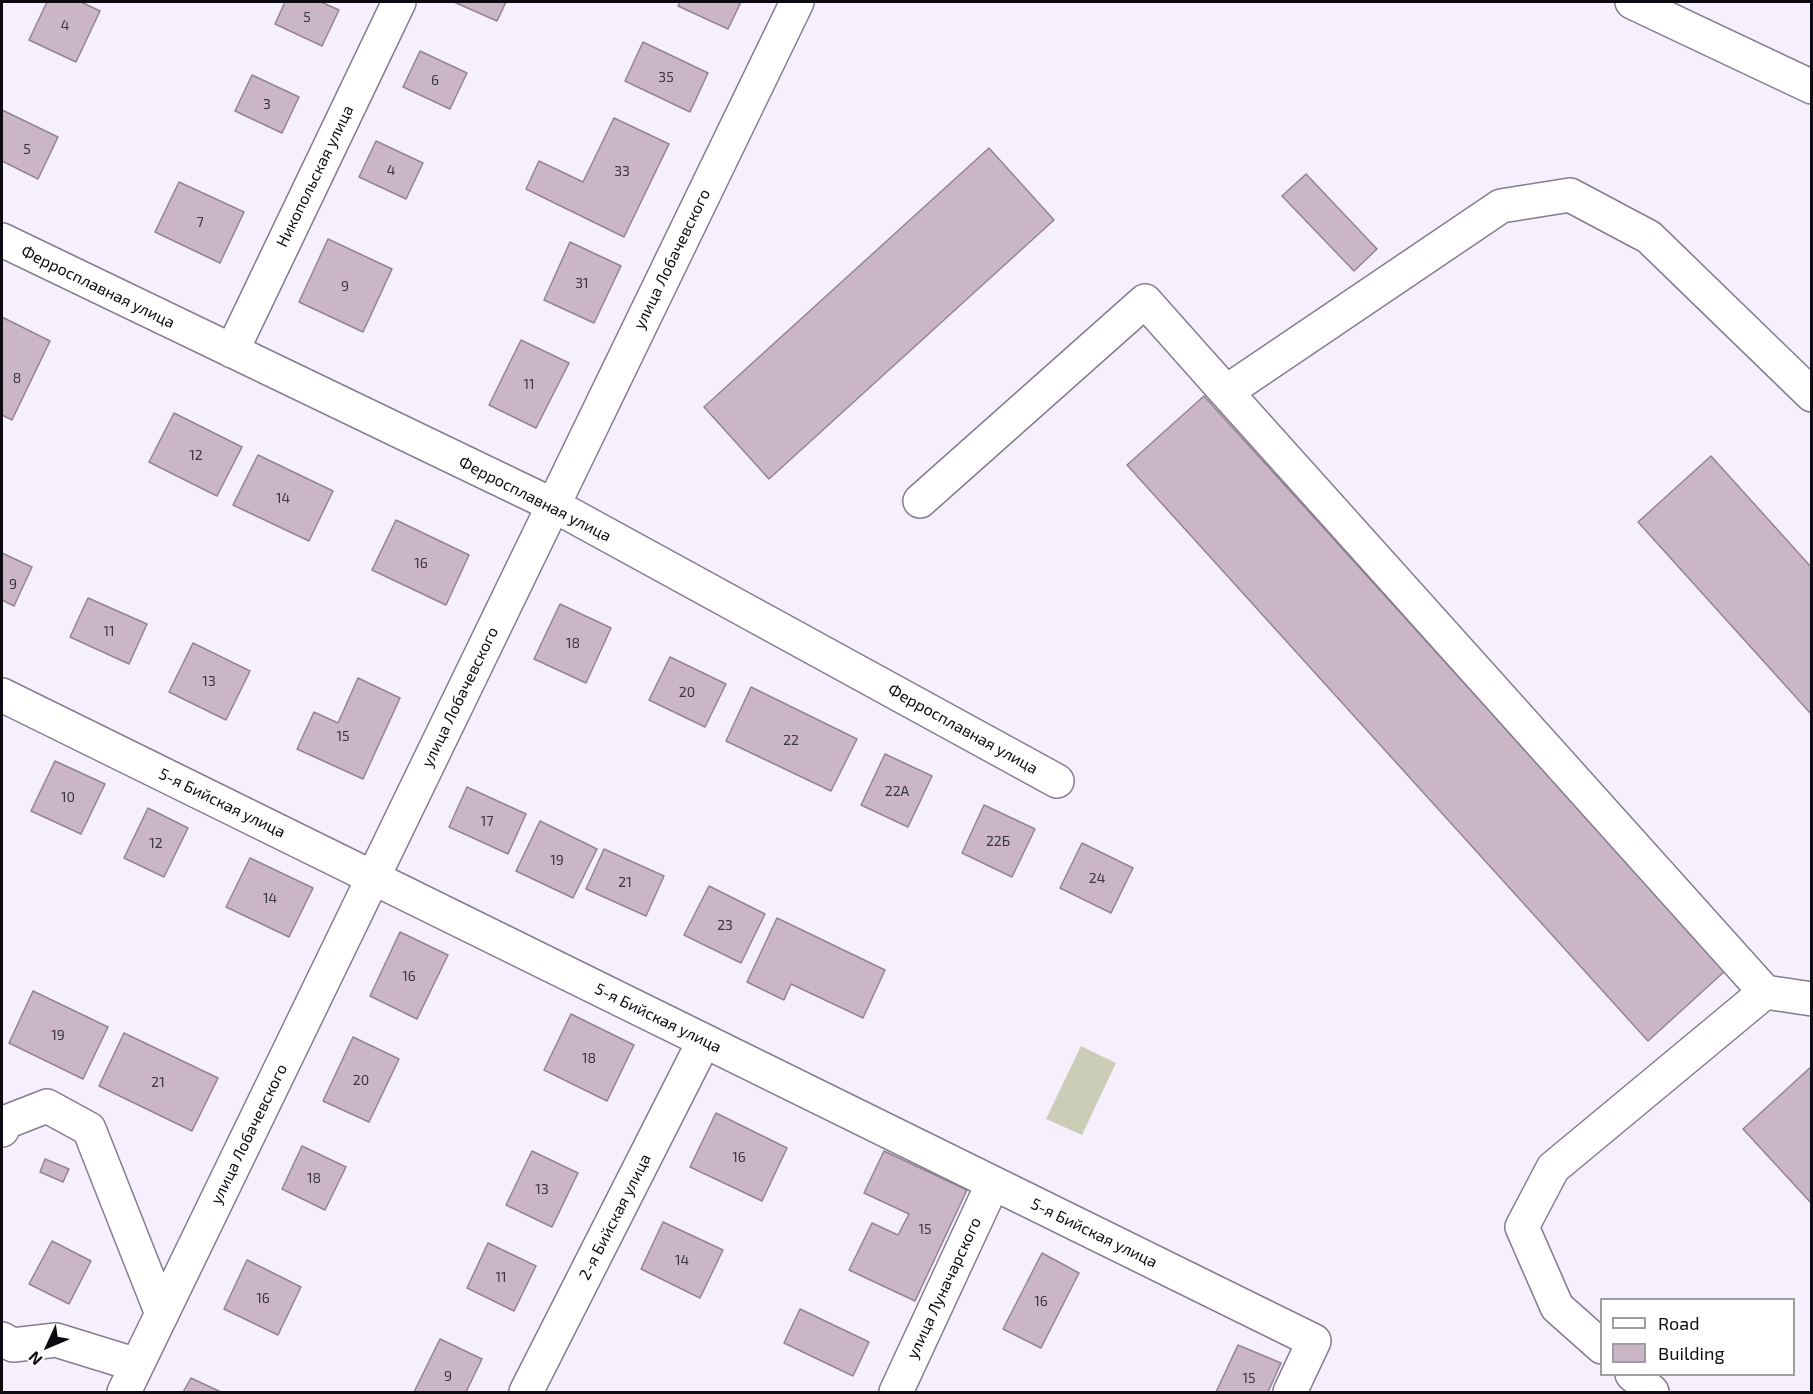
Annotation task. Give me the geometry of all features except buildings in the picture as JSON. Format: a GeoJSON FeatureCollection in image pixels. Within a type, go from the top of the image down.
{"type":"FeatureCollection","features":[{"type":"Feature","properties":{"kind":"street","name":"Никопольская улица"},"geometry":{"type":"LineString","coordinates":[[232,351],[399,2]]}},
{"type":"Feature","properties":{"kind":"street","name":"улица Лобачевского"},"geometry":{"type":"LineString","coordinates":[[131,1379],[797,2]]}},
{"type":"Feature","properties":{"kind":"street"},"geometry":{"type":"LineString","coordinates":[[1632,2],[1812,87]]}},
{"type":"Feature","properties":{"kind":"street"},"geometry":{"type":"LineString","coordinates":[[1226,392],[1501,206],[1570,195],[1649,237],[1799,364],[1812,395]]}},
{"type":"Feature","properties":{"kind":"street","name":"Ферросплавная улица"},"geometry":{"type":"LineString","coordinates":[[2,240],[553,505],[1057,781]]}},
{"type":"Feature","properties":{"kind":"street"},"geometry":{"type":"LineString","coordinates":[[920,501],[1145,301],[1765,992],[1812,999]]}},
{"type":"Feature","properties":{"kind":"street","name":"5-я Бийская улица"},"geometry":{"type":"LineString","coordinates":[[2,695],[1314,1341],[1290,1392]]}},
{"type":"Feature","properties":{"kind":"street"},"geometry":{"type":"LineString","coordinates":[[1600,1345],[1557,1307],[1522,1227],[1553,1168],[1765,992]]}},
{"type":"Feature","properties":{"kind":"street","name":"2-я Бийская улица"},"geometry":{"type":"LineString","coordinates":[[526,1392],[704,1041]]}},
{"type":"Feature","properties":{"kind":"street"},"geometry":{"type":"LineString","coordinates":[[2,1130],[6,1122],[47,1106],[89,1130],[162,1314]]}},
{"type":"Feature","properties":{"kind":"street","name":"улица Луначарского"},"geometry":{"type":"LineString","coordinates":[[896,1392],[993,1183]]}},
{"type":"Feature","properties":{"kind":"street"},"geometry":{"type":"LineString","coordinates":[[2,1339],[12,1345],[56,1340],[131,1379]]}},
{"type":"Feature","properties":{"kind":"street"},"geometry":{"type":"LineString","coordinates":[[1634,1376],[1652,1392]]}},
{"type":"Feature","properties":{"kind":"green space"},"geometry":{"type":"Polygon","coordinates":[[[1081,1046],[1116,1063],[1082,1135],[1046,1119],[1081,1046]]]}}]}
